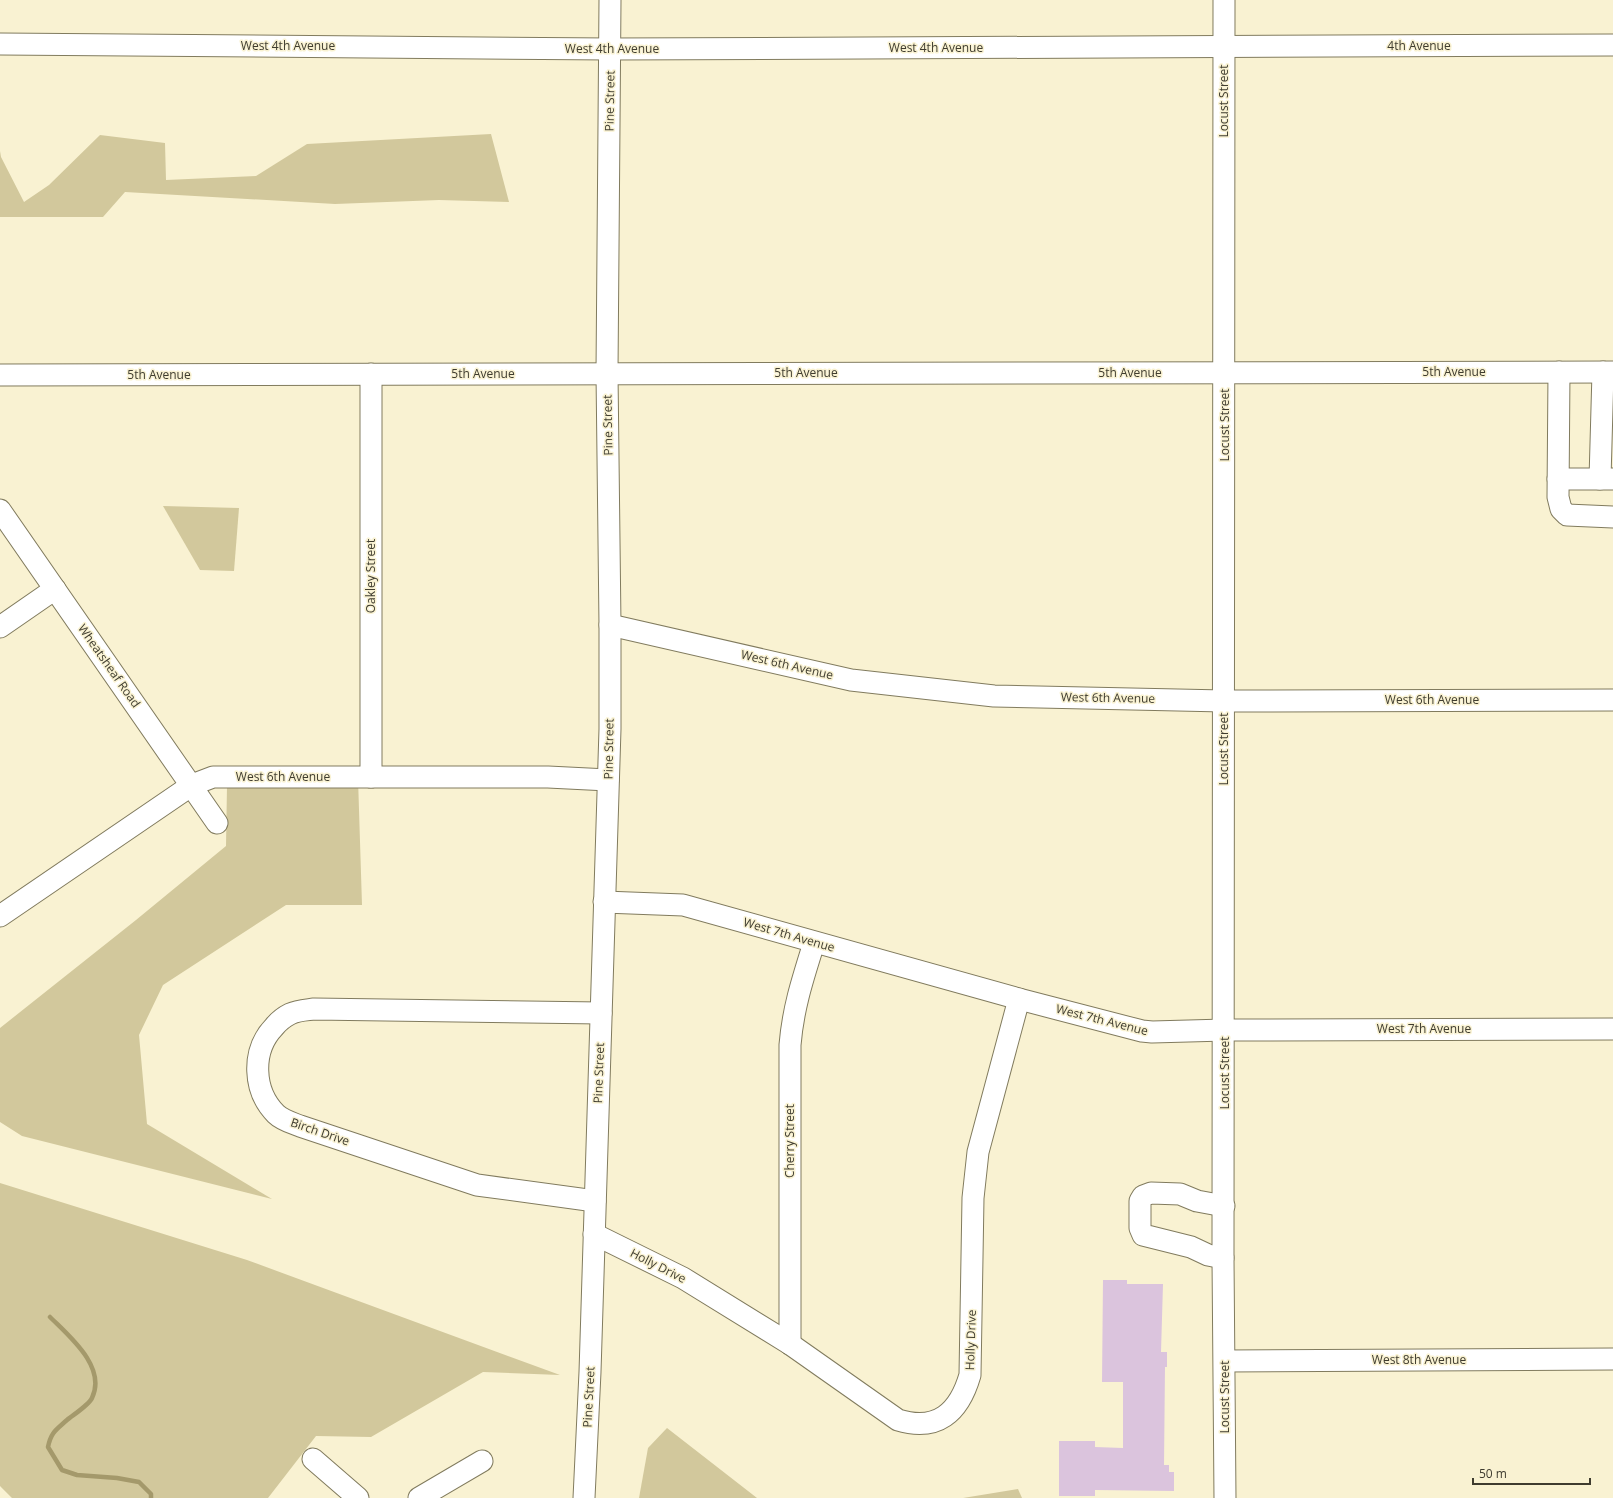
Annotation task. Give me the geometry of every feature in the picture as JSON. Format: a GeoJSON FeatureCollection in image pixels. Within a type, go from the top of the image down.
{"type":"FeatureCollection","features":[{"type":"Feature","properties":{"kind":"street","name":"Pine Street"},"geometry":{"type":"LineString","coordinates":[[584,1498],[590,1372],[608,780],[610,624],[607,373],[610,0]]}},
{"type":"Feature","properties":{"kind":"street","name":"Locust Street"},"geometry":{"type":"LineString","coordinates":[[1224,0],[1225,1498]]}},
{"type":"Feature","properties":{"kind":"street","name":"West 4th Avenue"},"geometry":{"type":"LineString","coordinates":[[0,44],[610,49],[1224,46]]}},
{"type":"Feature","properties":{"kind":"street","name":"4th Avenue"},"geometry":{"type":"LineString","coordinates":[[1224,46],[1613,46]]}},
{"type":"Feature","properties":{"kind":"street"},"geometry":{"type":"LineString","coordinates":[[1559,372],[1558,497],[1561,509],[1567,515],[1613,516]]}},
{"type":"Feature","properties":{"kind":"street","name":"5th Avenue"},"geometry":{"type":"LineString","coordinates":[[0,375],[1608,372]]}},
{"type":"Feature","properties":{"kind":"street"},"geometry":{"type":"LineString","coordinates":[[1558,479],[1606,479],[1608,372]]}},
{"type":"Feature","properties":{"kind":"street","name":"Oakley Street"},"geometry":{"type":"LineString","coordinates":[[371,374],[371,777]]}},
{"type":"Feature","properties":{"kind":"street","name":"Wheatsheaf Road"},"geometry":{"type":"LineString","coordinates":[[0,510],[217,822]]}},
{"type":"Feature","properties":{"kind":"street"},"geometry":{"type":"LineString","coordinates":[[0,627],[55,589]]}},
{"type":"Feature","properties":{"kind":"street","name":"West 6th Avenue"},"geometry":{"type":"LineString","coordinates":[[610,624],[851,680],[994,696],[1224,700],[1613,700]]}},
{"type":"Feature","properties":{"kind":"street","name":"West 6th Avenue"},"geometry":{"type":"LineString","coordinates":[[0,916],[192,785],[213,777],[540,777],[608,780]]}},
{"type":"Feature","properties":{"kind":"street","name":"West 7th Avenue"},"geometry":{"type":"LineString","coordinates":[[604,902],[683,906],[1019,999],[1142,1031],[1613,1028]]}},
{"type":"Feature","properties":{"kind":"street","name":"Cherry Street"},"geometry":{"type":"LineString","coordinates":[[790,1344],[790,1045],[792,1020],[798,994],[814,943]]}},
{"type":"Feature","properties":{"kind":"street","name":"Holly Drive"},"geometry":{"type":"LineString","coordinates":[[594,1234],[683,1278],[790,1344],[898,1420],[908,1423],[932,1423],[946,1416],[955,1408],[967,1386],[970,1375],[973,1198],[978,1152],[1019,999]]}},
{"type":"Feature","properties":{"kind":"street","name":"Birch Drive"},"geometry":{"type":"LineString","coordinates":[[595,1201],[477,1185],[300,1126],[277,1115],[268,1105],[258,1081],[257,1068],[261,1048],[270,1031],[279,1021],[290,1014],[301,1011],[314,1009],[601,1013]]}},
{"type":"Feature","properties":{"kind":"street"},"geometry":{"type":"LineString","coordinates":[[1224,1206],[1197,1201],[1180,1194],[1151,1193],[1143,1196],[1140,1201],[1140,1228],[1143,1235],[1191,1247],[1208,1255],[1224,1258]]}},
{"type":"Feature","properties":{"kind":"street","name":"West 8th Avenue"},"geometry":{"type":"LineString","coordinates":[[1225,1361],[1613,1359]]}},
{"type":"Feature","properties":{"kind":"street"},"geometry":{"type":"LineString","coordinates":[[313,1459],[358,1498]]}},
{"type":"Feature","properties":{"kind":"street"},"geometry":{"type":"LineString","coordinates":[[419,1498],[482,1461]]}},
{"type":"Feature","properties":{"kind":"shaded area"},"geometry":{"type":"Polygon","coordinates":[[[491,134],[509,202],[439,200],[335,204],[125,192],[103,217],[0,217],[0,151],[1,157],[24,202],[49,185],[100,135],[165,143],[166,180],[256,176],[307,144],[491,134]]]}},
{"type":"Feature","properties":{"kind":"shaded area"},"geometry":{"type":"Polygon","coordinates":[[[163,506],[239,508],[234,571],[200,570],[163,506]]]}},
{"type":"Feature","properties":{"kind":"shaded area"},"geometry":{"type":"Polygon","coordinates":[[[358,778],[362,905],[286,905],[163,985],[139,1035],[147,1124],[272,1199],[22,1136],[0,1122],[0,1028],[226,846],[227,786],[358,778]]]}},
{"type":"Feature","properties":{"kind":"shaded area"},"geometry":{"type":"Polygon","coordinates":[[[0,1183],[247,1260],[560,1375],[483,1372],[371,1437],[316,1436],[268,1498],[12,1498],[0,1486],[0,1183]]]}},
{"type":"Feature","properties":{"kind":"shaded area"},"geometry":{"type":"Polygon","coordinates":[[[667,1428],[757,1498],[639,1498],[648,1448],[667,1428]]]}},
{"type":"Feature","properties":{"kind":"shaded area"},"geometry":{"type":"Polygon","coordinates":[[[1018,1489],[1022,1498],[963,1498],[1018,1489]]]}},
{"type":"Feature","properties":{"kind":"building"},"geometry":{"type":"Polygon","coordinates":[[[1103,1280],[1127,1280],[1127,1284],[1163,1284],[1161,1352],[1167,1352],[1167,1367],[1165,1367],[1164,1465],[1169,1465],[1169,1472],[1174,1472],[1174,1491],[1095,1490],[1095,1496],[1059,1496],[1059,1441],[1095,1441],[1095,1447],[1123,1448],[1123,1382],[1102,1382],[1103,1280]]]}},
{"type":"Feature","properties":{"kind":"waterway"},"geometry":{"type":"LineString","coordinates":[[50,1317],[67,1333],[84,1353],[94,1375],[95,1386],[90,1401],[54,1432],[48,1447],[62,1470],[77,1475],[117,1478],[139,1482],[151,1494],[151,1498]]}}]}
